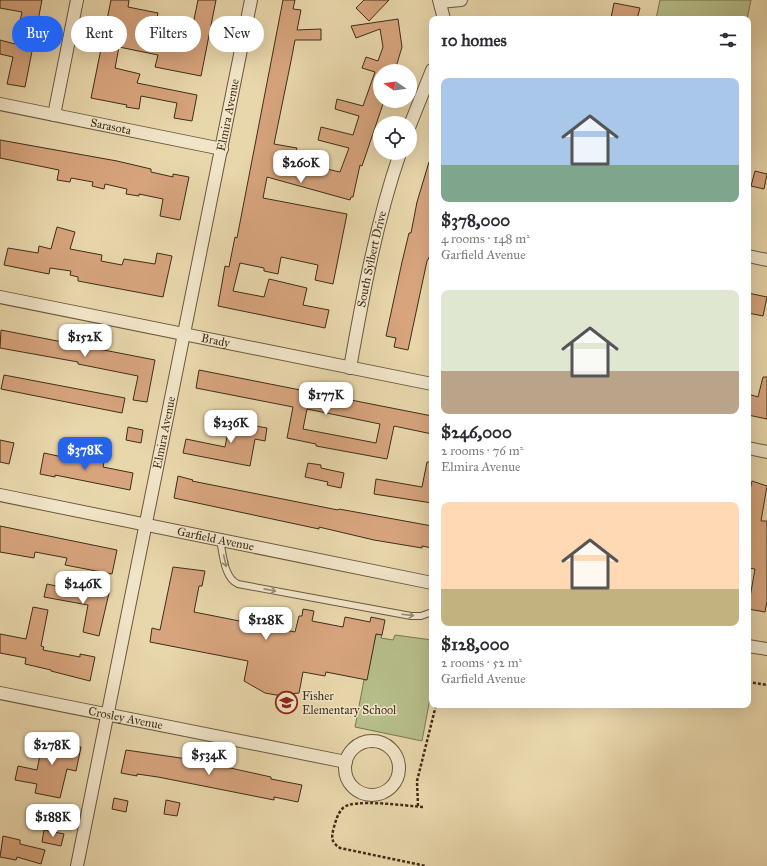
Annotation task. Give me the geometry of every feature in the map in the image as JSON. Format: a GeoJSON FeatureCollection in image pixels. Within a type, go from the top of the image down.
{"type":"FeatureCollection","features":[{"type":"Feature","properties":{"kind":"street"},"geometry":{"type":"LineString","coordinates":[[54,115],[77,0]]}},
{"type":"Feature","properties":{"kind":"street","name":"Elmira Avenue"},"geometry":{"type":"LineString","coordinates":[[77,866],[109,716],[251,0]]}},
{"type":"Feature","properties":{"kind":"street"},"geometry":{"type":"LineString","coordinates":[[443,16],[439,1],[461,0]]}},
{"type":"Feature","properties":{"kind":"street"},"geometry":{"type":"LineString","coordinates":[[414,116],[429,78]]}},
{"type":"Feature","properties":{"kind":"street","name":"Sarasota"},"geometry":{"type":"LineString","coordinates":[[0,104],[222,149]]}},
{"type":"Feature","properties":{"kind":"street","name":"South Sylbert Drive"},"geometry":{"type":"LineString","coordinates":[[350,368],[371,257],[386,197],[398,160]]}},
{"type":"Feature","properties":{"kind":"street"},"geometry":{"type":"LineString","coordinates":[[751,257],[767,260]]}},
{"type":"Feature","properties":{"kind":"street","name":"Brady"},"geometry":{"type":"LineString","coordinates":[[0,297],[429,383]]}},
{"type":"Feature","properties":{"kind":"street"},"geometry":{"type":"LineString","coordinates":[[751,449],[767,452]]}},
{"type":"Feature","properties":{"kind":"street","name":"Garfield Avenue"},"geometry":{"type":"LineString","coordinates":[[0,495],[429,582]]}},
{"type":"Feature","properties":{"kind":"street"},"geometry":{"type":"LineString","coordinates":[[751,646],[767,649]]}},
{"type":"Feature","properties":{"kind":"street","name":"Crosley Avenue"},"geometry":{"type":"LineString","coordinates":[[0,694],[346,762]]}},
{"type":"Feature","properties":{"kind":"street"},"geometry":{"type":"LineString","coordinates":[[367,741],[376,741],[385,744],[392,749],[400,766],[399,775],[395,784],[388,790],[380,794],[370,795],[362,793],[351,784],[346,772],[346,762],[351,751],[358,745],[367,741]]}},
{"type":"Feature","properties":{"kind":"lane"},"geometry":{"type":"LineString","coordinates":[[220,540],[228,576],[232,582],[411,616],[421,616],[429,613]]}},
{"type":"Feature","properties":{"kind":"path"},"geometry":{"type":"LineString","coordinates":[[751,682],[767,685]]}},
{"type":"Feature","properties":{"kind":"path"},"geometry":{"type":"LineString","coordinates":[[418,806],[417,781],[435,708]]}},
{"type":"Feature","properties":{"kind":"path"},"geometry":{"type":"LineString","coordinates":[[423,807],[355,803],[344,807],[337,817],[331,838],[334,844],[340,848],[426,866]]}},
{"type":"Feature","properties":{"kind":"green space"},"geometry":{"type":"Polygon","coordinates":[[[660,0],[751,0],[748,16],[657,16],[660,0]]]}},
{"type":"Feature","properties":{"kind":"green space"},"geometry":{"type":"Polygon","coordinates":[[[376,634],[382,635],[381,638],[393,640],[395,635],[429,640],[429,704],[422,741],[355,727],[364,680],[366,680],[376,634]]]}},
{"type":"Feature","properties":{"kind":"building"},"geometry":{"type":"Polygon","coordinates":[[[0,0],[42,0],[39,16],[21,16],[22,12],[0,8],[0,0]]]}},
{"type":"Feature","properties":{"kind":"building"},"geometry":{"type":"Polygon","coordinates":[[[111,0],[129,0],[128,7],[158,13],[157,16],[135,16],[135,50],[127,49],[127,16],[108,16],[111,0]]]}},
{"type":"Feature","properties":{"kind":"building"},"geometry":{"type":"Polygon","coordinates":[[[198,0],[216,0],[213,16],[209,16],[209,35],[201,76],[155,67],[158,55],[143,52],[201,52],[201,16],[195,16],[198,0]]]}},
{"type":"Feature","properties":{"kind":"building"},"geometry":{"type":"Polygon","coordinates":[[[283,0],[295,0],[293,9],[301,10],[297,30],[321,29],[321,40],[295,40],[274,144],[297,148],[294,159],[323,165],[322,168],[340,172],[349,148],[318,140],[321,127],[353,135],[359,116],[335,109],[337,99],[363,106],[373,78],[373,108],[382,108],[379,116],[373,116],[373,134],[362,166],[360,165],[353,197],[351,197],[350,200],[267,177],[263,198],[347,214],[333,284],[315,280],[318,265],[281,257],[278,274],[264,271],[264,268],[240,263],[233,291],[264,297],[269,279],[307,288],[303,305],[329,310],[325,328],[218,306],[225,266],[229,267],[235,237],[237,238],[283,0]]]}},
{"type":"Feature","properties":{"kind":"building"},"geometry":{"type":"Polygon","coordinates":[[[364,0],[389,0],[369,21],[356,8],[364,0]]]}},
{"type":"Feature","properties":{"kind":"building"},"geometry":{"type":"Polygon","coordinates":[[[614,3],[640,8],[638,16],[611,16],[614,3]]]}},
{"type":"Feature","properties":{"kind":"building"},"geometry":{"type":"Polygon","coordinates":[[[398,19],[402,47],[397,64],[373,64],[373,71],[362,68],[366,57],[378,61],[383,47],[380,29],[356,38],[351,26],[398,19]]]}},
{"type":"Feature","properties":{"kind":"building"},"geometry":{"type":"Polygon","coordinates":[[[0,40],[12,43],[12,52],[32,52],[25,87],[7,84],[13,57],[0,54],[0,40]]]}},
{"type":"Feature","properties":{"kind":"building"},"geometry":{"type":"Polygon","coordinates":[[[100,52],[118,52],[115,68],[140,74],[137,83],[197,95],[192,121],[174,118],[177,103],[141,96],[139,109],[126,107],[127,105],[91,98],[100,52]]]}},
{"type":"Feature","properties":{"kind":"building"},"geometry":{"type":"Polygon","coordinates":[[[0,140],[117,161],[151,169],[151,172],[173,177],[173,174],[189,177],[180,220],[160,216],[163,199],[139,194],[139,196],[126,194],[127,189],[105,184],[104,189],[92,186],[93,182],[71,178],[70,182],[57,180],[59,170],[0,158],[0,140]]]}},
{"type":"Feature","properties":{"kind":"building"},"geometry":{"type":"Polygon","coordinates":[[[429,162],[429,258],[427,261],[408,350],[394,347],[396,338],[386,336],[417,202],[429,162]]]}},
{"type":"Feature","properties":{"kind":"building"},"geometry":{"type":"Polygon","coordinates":[[[755,171],[767,174],[764,189],[751,186],[755,171]]]}},
{"type":"Feature","properties":{"kind":"building"},"geometry":{"type":"Polygon","coordinates":[[[57,227],[75,232],[70,249],[102,255],[101,261],[122,265],[124,259],[155,264],[157,253],[172,256],[163,297],[78,281],[78,277],[70,275],[71,271],[50,268],[49,274],[4,265],[8,248],[38,253],[39,246],[51,249],[57,227]]]}},
{"type":"Feature","properties":{"kind":"building"},"geometry":{"type":"Polygon","coordinates":[[[751,294],[767,297],[763,316],[751,314],[751,294]]]}},
{"type":"Feature","properties":{"kind":"building"},"geometry":{"type":"Polygon","coordinates":[[[1,330],[155,360],[147,402],[133,400],[138,376],[78,364],[78,362],[0,348],[1,330]]]}},
{"type":"Feature","properties":{"kind":"building"},"geometry":{"type":"Polygon","coordinates":[[[199,370],[429,415],[429,433],[394,426],[387,459],[316,446],[316,444],[287,438],[293,407],[196,388],[199,370]],[[307,409],[303,429],[376,443],[380,424],[307,409]]]}},
{"type":"Feature","properties":{"kind":"building"},"geometry":{"type":"Polygon","coordinates":[[[4,375],[125,398],[122,413],[1,389],[4,375]]]}},
{"type":"Feature","properties":{"kind":"building"},"geometry":{"type":"Polygon","coordinates":[[[763,377],[767,377],[767,419],[751,416],[751,395],[758,397],[763,377]]]}},
{"type":"Feature","properties":{"kind":"building"},"geometry":{"type":"Polygon","coordinates":[[[231,417],[245,419],[244,424],[267,428],[265,441],[255,439],[250,466],[183,453],[186,439],[225,447],[231,417]]]}},
{"type":"Feature","properties":{"kind":"building"},"geometry":{"type":"Polygon","coordinates":[[[128,427],[143,430],[141,443],[126,440],[128,427]]]}},
{"type":"Feature","properties":{"kind":"building"},"geometry":{"type":"Polygon","coordinates":[[[0,440],[14,443],[9,464],[0,462],[0,440]]]}},
{"type":"Feature","properties":{"kind":"building"},"geometry":{"type":"Polygon","coordinates":[[[44,453],[67,458],[67,455],[104,462],[103,467],[133,473],[130,490],[55,475],[55,477],[40,474],[44,453]]]}},
{"type":"Feature","properties":{"kind":"building"},"geometry":{"type":"Polygon","coordinates":[[[427,462],[429,462],[429,503],[374,494],[376,479],[422,487],[427,462]]]}},
{"type":"Feature","properties":{"kind":"building"},"geometry":{"type":"Polygon","coordinates":[[[308,463],[321,465],[321,468],[344,473],[341,488],[327,485],[328,482],[305,477],[308,463]]]}},
{"type":"Feature","properties":{"kind":"building"},"geometry":{"type":"Polygon","coordinates":[[[178,476],[193,480],[192,481],[338,510],[429,525],[429,547],[422,546],[422,548],[374,540],[319,527],[319,529],[174,498],[178,476]]]}},
{"type":"Feature","properties":{"kind":"building"},"geometry":{"type":"Polygon","coordinates":[[[752,481],[767,486],[761,521],[767,521],[767,601],[765,612],[751,610],[751,592],[755,569],[751,568],[752,481]]]}},
{"type":"Feature","properties":{"kind":"building"},"geometry":{"type":"Polygon","coordinates":[[[0,526],[117,550],[112,574],[65,565],[67,558],[35,552],[34,558],[0,552],[0,526]]]}},
{"type":"Feature","properties":{"kind":"building"},"geometry":{"type":"Polygon","coordinates":[[[173,567],[205,571],[202,586],[199,586],[194,612],[295,632],[299,616],[302,616],[303,609],[314,611],[312,621],[343,627],[345,617],[370,622],[371,617],[385,620],[382,635],[376,634],[367,680],[326,672],[325,676],[303,672],[299,693],[276,695],[265,693],[244,681],[248,661],[150,642],[152,628],[160,630],[173,567]]]}},
{"type":"Feature","properties":{"kind":"building"},"geometry":{"type":"Polygon","coordinates":[[[47,584],[93,594],[94,590],[109,593],[99,636],[83,632],[88,605],[44,597],[47,584]]]}},
{"type":"Feature","properties":{"kind":"building"},"geometry":{"type":"Polygon","coordinates":[[[33,607],[48,610],[41,646],[44,647],[43,650],[80,657],[80,654],[95,657],[90,681],[25,664],[26,658],[0,653],[0,634],[26,639],[33,607]]]}},
{"type":"Feature","properties":{"kind":"building"},"geometry":{"type":"Polygon","coordinates":[[[56,734],[72,737],[70,744],[81,747],[76,771],[67,769],[60,798],[35,793],[37,784],[15,780],[18,766],[37,770],[44,735],[55,737],[56,734]]]}},
{"type":"Feature","properties":{"kind":"building"},"geometry":{"type":"Polygon","coordinates":[[[126,750],[194,760],[302,785],[298,802],[274,797],[274,800],[158,777],[137,774],[137,776],[121,773],[126,750]]]}},
{"type":"Feature","properties":{"kind":"building"},"geometry":{"type":"Polygon","coordinates":[[[114,798],[128,801],[126,812],[112,809],[114,798]]]}},
{"type":"Feature","properties":{"kind":"building"},"geometry":{"type":"Polygon","coordinates":[[[166,800],[180,803],[177,816],[164,814],[166,800]]]}},
{"type":"Feature","properties":{"kind":"building"},"geometry":{"type":"Polygon","coordinates":[[[44,830],[64,834],[61,846],[42,842],[44,830]]]}},
{"type":"Feature","properties":{"kind":"building"},"geometry":{"type":"Polygon","coordinates":[[[3,836],[20,840],[20,844],[45,850],[41,864],[17,857],[16,860],[0,857],[3,836]]]}},
{"type":"Feature","properties":{"kind":"place","name":"Fisher Elementary School"},"geometry":{"type":"Point","coordinates":[286,703]}}]}
